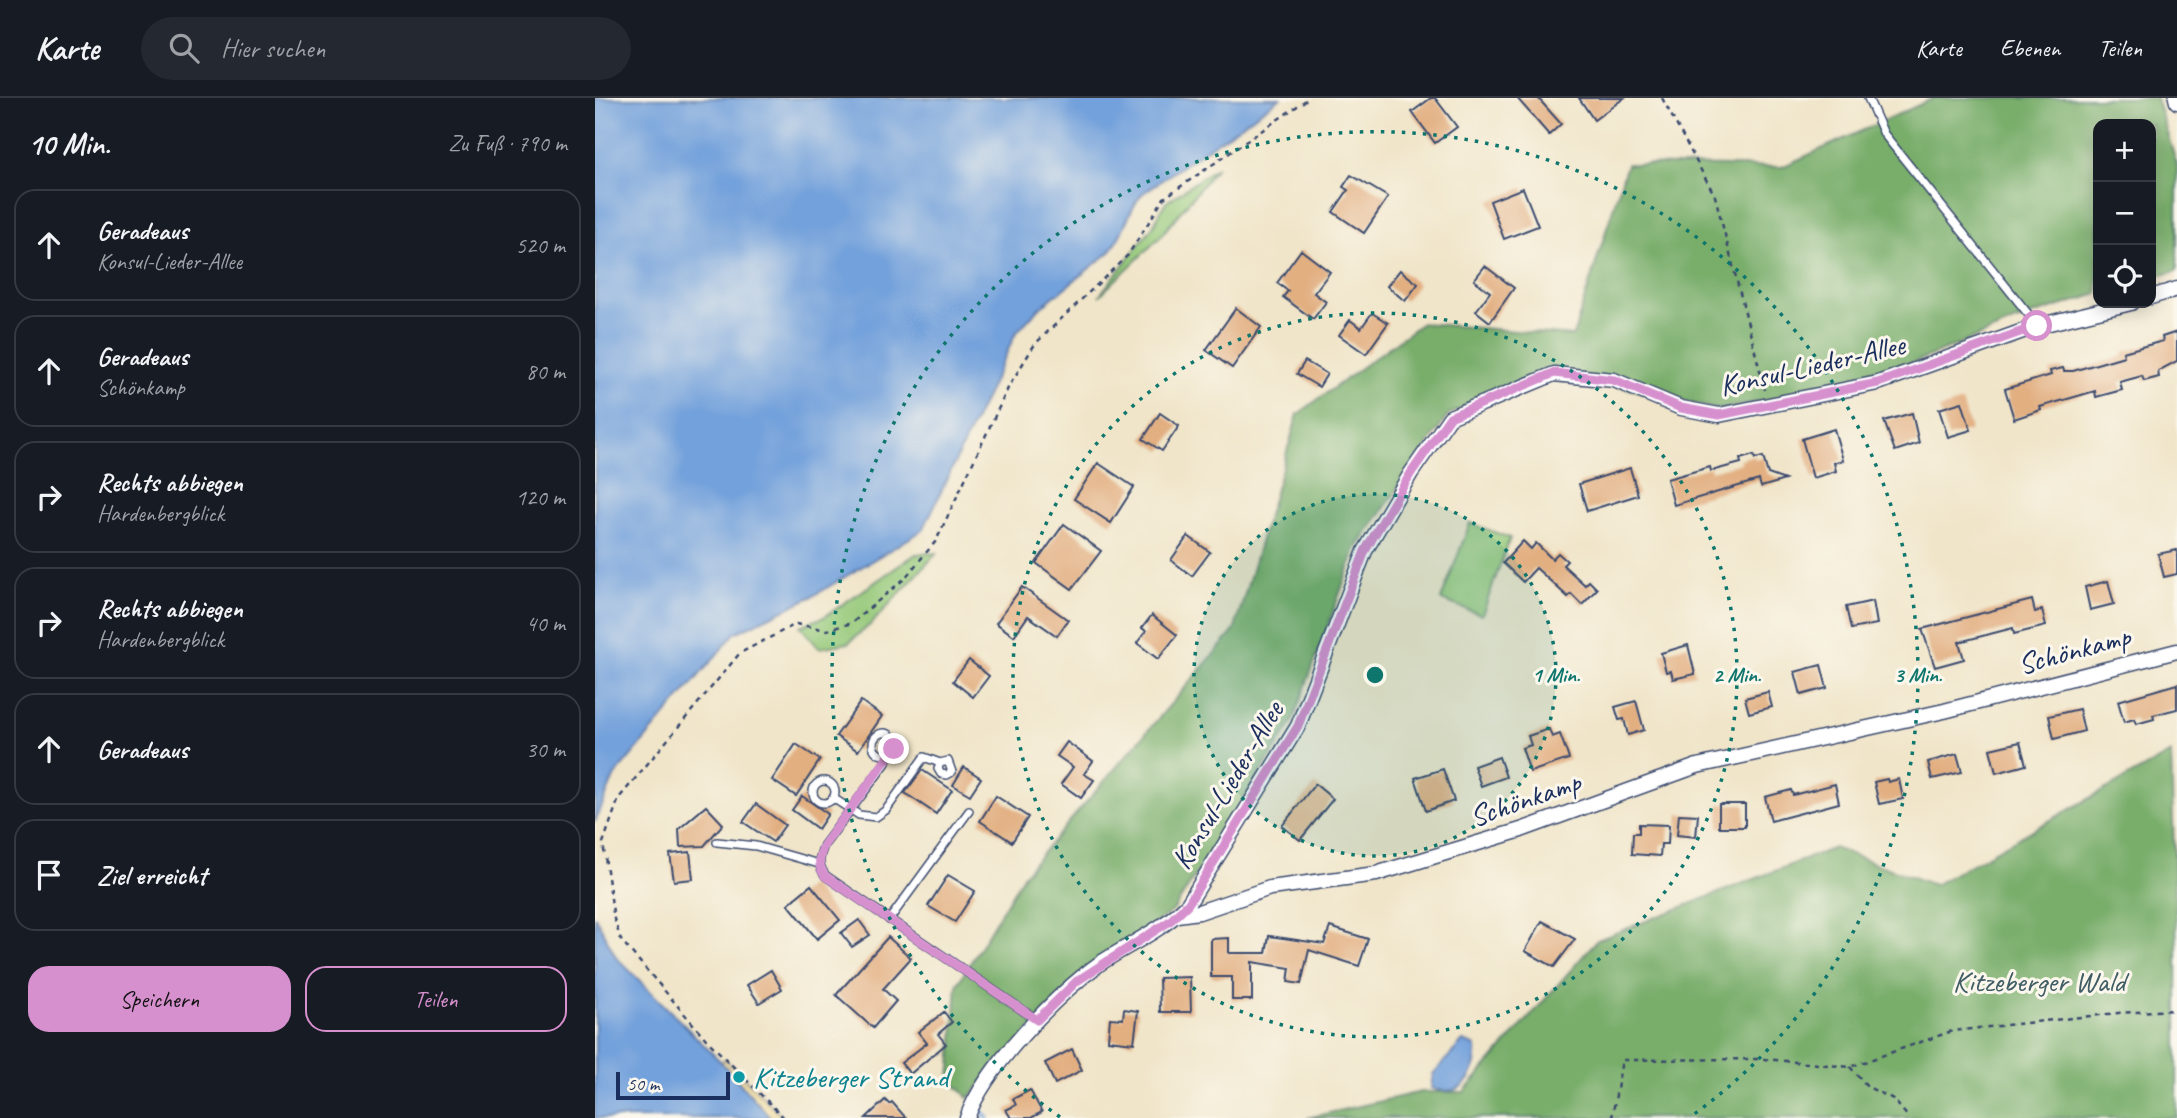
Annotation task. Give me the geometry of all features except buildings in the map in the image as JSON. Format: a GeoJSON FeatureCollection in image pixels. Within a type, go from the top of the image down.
{"type":"FeatureCollection","features":[{"type":"Feature","properties":{"kind":"street"},"geometry":{"type":"LineString","coordinates":[[2156,295],[2177,289]]}},
{"type":"Feature","properties":{"kind":"street","name":"Konsul-Lieder-Allee"},"geometry":{"type":"LineString","coordinates":[[1177,915],[1188,904],[1298,726],[1365,551],[1411,473],[1450,417],[1554,373],[1614,380],[1681,408],[1719,415],[1878,383],[2037,326],[2111,308]]}},
{"type":"Feature","properties":{"kind":"street","name":"Schönkamp"},"geometry":{"type":"LineString","coordinates":[[967,1118],[987,1081],[1037,1020],[1077,981],[1177,915],[1199,912],[1270,888],[1376,874],[1521,830],[1697,766],[1944,711],[2177,651]]}},
{"type":"Feature","properties":{"kind":"lane"},"geometry":{"type":"LineString","coordinates":[[1868,98],[1884,134],[2037,326]]}},
{"type":"Feature","properties":{"kind":"lane"},"geometry":{"type":"LineString","coordinates":[[887,755],[886,763],[824,845],[819,864],[825,876],[1037,1020]]}},
{"type":"Feature","properties":{"kind":"lane"},"geometry":{"type":"LineString","coordinates":[[833,798],[866,817],[881,815],[920,760],[929,756],[940,763]]}},
{"type":"Feature","properties":{"kind":"lane"},"geometry":{"type":"LineString","coordinates":[[889,920],[969,811]]}},
{"type":"Feature","properties":{"kind":"lane"},"geometry":{"type":"LineString","coordinates":[[717,842],[756,846],[819,864]]}},
{"type":"Feature","properties":{"kind":"path"},"geometry":{"type":"LineString","coordinates":[[784,1118],[706,1039],[621,940],[614,919],[603,843],[619,798],[740,653],[796,624],[827,630],[852,623],[904,579],[936,541],[1009,386],[1035,344],[1129,255],[1164,198],[1309,98]]}},
{"type":"Feature","properties":{"kind":"path"},"geometry":{"type":"LineString","coordinates":[[1662,98],[1715,196],[1769,405]]}},
{"type":"Feature","properties":{"kind":"path"},"geometry":{"type":"LineString","coordinates":[[1612,1118],[1622,1060],[1764,1059],[1850,1067],[1952,1031],[2118,1013],[2177,1010]]}},
{"type":"Feature","properties":{"kind":"path"},"geometry":{"type":"LineString","coordinates":[[1850,1067],[1868,1087],[1893,1099],[1909,1118]]}},
{"type":"Feature","properties":{"kind":"green space"},"geometry":{"type":"Polygon","coordinates":[[[1934,98],[2156,98],[2177,165],[2177,271],[2156,277],[2156,119],[2093,119],[2093,296],[2029,316],[1875,378],[1719,410],[1553,371],[1449,414],[1356,549],[1292,723],[1173,911],[1083,971],[969,1098],[950,1080],[957,985],[1024,874],[1234,631],[1298,414],[1422,323],[1573,336],[1627,164],[1782,167],[1934,98]]]}},
{"type":"Feature","properties":{"kind":"green space"},"geometry":{"type":"Polygon","coordinates":[[[1217,167],[1159,238],[1099,296],[1153,226],[1165,203],[1217,167]]]}},
{"type":"Feature","properties":{"kind":"green space"},"geometry":{"type":"Polygon","coordinates":[[[1470,523],[1510,538],[1482,615],[1441,600],[1470,523]]]}},
{"type":"Feature","properties":{"kind":"green space"},"geometry":{"type":"Polygon","coordinates":[[[937,553],[871,624],[848,643],[819,648],[800,626],[824,617],[916,554],[937,553]]]}},
{"type":"Feature","properties":{"kind":"green space","name":"Kitzeberger Wald"},"geometry":{"type":"Polygon","coordinates":[[[2171,753],[2177,952],[2177,1118],[1307,1118],[1421,1092],[1464,1092],[1597,940],[1834,848],[1934,885],[2171,753]]]}},
{"type":"Feature","properties":{"kind":"sand","name":"Kitzeberger Strand"},"geometry":{"type":"Polygon","coordinates":[[[725,1059],[784,1118],[771,1118],[721,1062],[725,1059]]]}},
{"type":"Feature","properties":{"kind":"water"},"geometry":{"type":"Polygon","coordinates":[[[595,98],[1280,98],[1142,194],[1109,253],[1038,309],[1016,333],[923,530],[813,596],[735,633],[615,775],[595,822],[595,98]]]}},
{"type":"Feature","properties":{"kind":"water"},"geometry":{"type":"Polygon","coordinates":[[[595,916],[616,957],[721,1062],[771,1118],[595,1118],[595,916]]]}},
{"type":"Feature","properties":{"kind":"water"},"geometry":{"type":"Polygon","coordinates":[[[1463,1041],[1476,1046],[1471,1075],[1460,1087],[1452,1090],[1431,1088],[1433,1074],[1463,1041]]]}},
{"type":"Feature","properties":{"kind":"waterway"},"geometry":{"type":"LineString","coordinates":[[980,1109],[988,1118]]}},
{"type":"Feature","properties":{"kind":"place","name":"Kitzeberger Strand"},"geometry":{"type":"Point","coordinates":[739,1077]}},
{"type":"Feature","properties":{"kind":"route"},"geometry":{"type":"LineString","coordinates":[[894,749],[887,755],[886,763],[824,845],[820,855],[820,869],[825,876],[1037,1020],[1058,997],[1099,964],[1170,921],[1188,904],[1298,726],[1365,551],[1411,473],[1450,417],[1554,373],[1614,380],[1681,408],[1719,415],[1878,383],[2037,326]]}}]}
